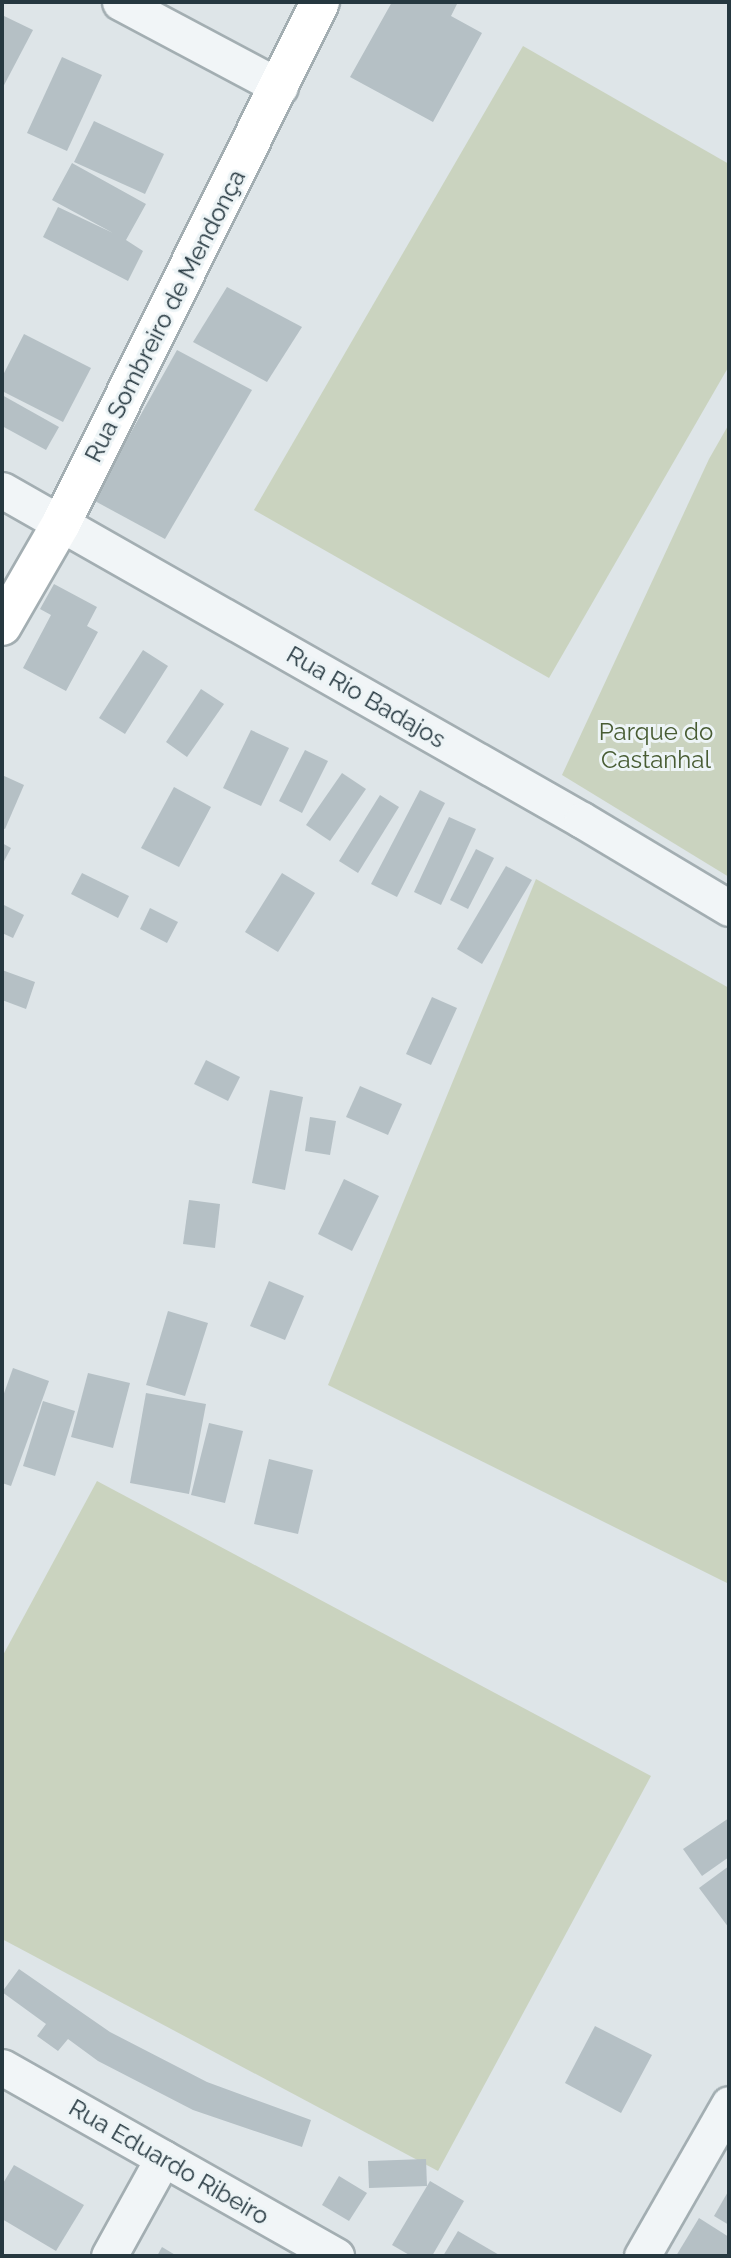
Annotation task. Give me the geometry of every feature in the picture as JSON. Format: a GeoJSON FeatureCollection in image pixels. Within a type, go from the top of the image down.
{"type":"FeatureCollection","features":[{"type":"Feature","properties":{"kind":"street"},"geometry":{"type":"LineString","coordinates":[[120,2],[280,87]]}},
{"type":"Feature","properties":{"kind":"street","name":"Rua Sombreiro de Mendonça"},"geometry":{"type":"LineString","coordinates":[[2,626],[61,524],[320,2]]}},
{"type":"Feature","properties":{"kind":"street","name":"Rua Rio Badajos"},"geometry":{"type":"LineString","coordinates":[[2,490],[729,908]]}},
{"type":"Feature","properties":{"kind":"street","name":"Rua Eduardo Ribeiro"},"geometry":{"type":"LineString","coordinates":[[2,2067],[336,2256]]}},
{"type":"Feature","properties":{"kind":"street"},"geometry":{"type":"LineString","coordinates":[[642,2256],[729,2104]]}},
{"type":"Feature","properties":{"kind":"street"},"geometry":{"type":"LineString","coordinates":[[109,2256],[163,2158]]}},
{"type":"Feature","properties":{"kind":"green space"},"geometry":{"type":"Polygon","coordinates":[[[523,46],[729,164],[729,366],[549,678],[254,510],[523,46]]]}},
{"type":"Feature","properties":{"kind":"green space","name":"Parque do Castanhal"},"geometry":{"type":"Polygon","coordinates":[[[729,424],[729,877],[562,775],[709,459],[729,424]]]}},
{"type":"Feature","properties":{"kind":"green space"},"geometry":{"type":"Polygon","coordinates":[[[536,879],[729,988],[729,1584],[328,1385],[536,879]]]}},
{"type":"Feature","properties":{"kind":"green space"},"geometry":{"type":"Polygon","coordinates":[[[97,1481],[651,1776],[438,2171],[2,1939],[2,1657],[97,1481]]]}},
{"type":"Feature","properties":{"kind":"building"},"geometry":{"type":"Polygon","coordinates":[[[392,2],[458,2],[451,16],[482,33],[433,122],[350,77],[392,2]]]}},
{"type":"Feature","properties":{"kind":"building"},"geometry":{"type":"Polygon","coordinates":[[[2,15],[33,30],[2,89],[2,15]]]}},
{"type":"Feature","properties":{"kind":"building"},"geometry":{"type":"Polygon","coordinates":[[[62,57],[102,75],[67,151],[27,133],[62,57]]]}},
{"type":"Feature","properties":{"kind":"building"},"geometry":{"type":"Polygon","coordinates":[[[94,121],[164,154],[145,194],[74,162],[94,121]]]}},
{"type":"Feature","properties":{"kind":"building"},"geometry":{"type":"Polygon","coordinates":[[[72,163],[146,204],[126,240],[143,251],[128,281],[43,237],[58,207],[113,233],[52,200],[72,163]]]}},
{"type":"Feature","properties":{"kind":"building"},"geometry":{"type":"Polygon","coordinates":[[[227,287],[302,327],[267,382],[193,342],[227,287]]]}},
{"type":"Feature","properties":{"kind":"building"},"geometry":{"type":"Polygon","coordinates":[[[24,334],[91,368],[63,422],[2,391],[2,377],[24,334]]]}},
{"type":"Feature","properties":{"kind":"building"},"geometry":{"type":"Polygon","coordinates":[[[177,350],[252,390],[165,539],[93,500],[177,350]]]}},
{"type":"Feature","properties":{"kind":"building"},"geometry":{"type":"Polygon","coordinates":[[[2,395],[59,427],[46,450],[2,426],[2,395]]]}},
{"type":"Feature","properties":{"kind":"building"},"geometry":{"type":"Polygon","coordinates":[[[54,584],[97,607],[87,626],[98,632],[66,691],[23,668],[51,615],[40,609],[54,584]]]}},
{"type":"Feature","properties":{"kind":"building"},"geometry":{"type":"Polygon","coordinates":[[[143,650],[168,666],[125,734],[99,718],[143,650]]]}},
{"type":"Feature","properties":{"kind":"building"},"geometry":{"type":"Polygon","coordinates":[[[201,689],[224,704],[187,757],[166,742],[201,689]]]}},
{"type":"Feature","properties":{"kind":"building"},"geometry":{"type":"Polygon","coordinates":[[[251,730],[289,748],[261,806],[223,788],[251,730]]]}},
{"type":"Feature","properties":{"kind":"building"},"geometry":{"type":"Polygon","coordinates":[[[305,750],[328,761],[302,813],[279,801],[305,750]]]}},
{"type":"Feature","properties":{"kind":"building"},"geometry":{"type":"Polygon","coordinates":[[[342,773],[366,789],[330,841],[306,825],[342,773]]]}},
{"type":"Feature","properties":{"kind":"building"},"geometry":{"type":"Polygon","coordinates":[[[2,775],[24,785],[5,829],[2,828],[2,775]]]}},
{"type":"Feature","properties":{"kind":"building"},"geometry":{"type":"Polygon","coordinates":[[[174,787],[211,807],[179,867],[141,848],[174,787]]]}},
{"type":"Feature","properties":{"kind":"building"},"geometry":{"type":"Polygon","coordinates":[[[420,790],[445,803],[397,897],[371,884],[420,790]]]}},
{"type":"Feature","properties":{"kind":"building"},"geometry":{"type":"Polygon","coordinates":[[[380,795],[399,807],[358,873],[339,861],[380,795]]]}},
{"type":"Feature","properties":{"kind":"building"},"geometry":{"type":"Polygon","coordinates":[[[449,817],[476,829],[441,905],[414,892],[449,817]]]}},
{"type":"Feature","properties":{"kind":"building"},"geometry":{"type":"Polygon","coordinates":[[[2,843],[11,848],[2,865],[2,843]]]}},
{"type":"Feature","properties":{"kind":"building"},"geometry":{"type":"Polygon","coordinates":[[[476,849],[494,858],[468,909],[450,900],[476,849]]]}},
{"type":"Feature","properties":{"kind":"building"},"geometry":{"type":"Polygon","coordinates":[[[506,866],[532,880],[482,964],[457,949],[506,866]]]}},
{"type":"Feature","properties":{"kind":"building"},"geometry":{"type":"Polygon","coordinates":[[[82,873],[129,896],[118,918],[71,894],[82,873]]]}},
{"type":"Feature","properties":{"kind":"building"},"geometry":{"type":"Polygon","coordinates":[[[282,873],[315,893],[278,952],[245,932],[282,873]]]}},
{"type":"Feature","properties":{"kind":"building"},"geometry":{"type":"Polygon","coordinates":[[[2,904],[24,915],[13,938],[2,933],[2,904]]]}},
{"type":"Feature","properties":{"kind":"building"},"geometry":{"type":"Polygon","coordinates":[[[150,908],[178,922],[167,943],[140,929],[150,908]]]}},
{"type":"Feature","properties":{"kind":"building"},"geometry":{"type":"Polygon","coordinates":[[[2,970],[35,982],[26,1009],[2,1000],[2,970]]]}},
{"type":"Feature","properties":{"kind":"building"},"geometry":{"type":"Polygon","coordinates":[[[432,997],[457,1008],[431,1065],[406,1054],[432,997]]]}},
{"type":"Feature","properties":{"kind":"building"},"geometry":{"type":"Polygon","coordinates":[[[206,1060],[240,1077],[228,1101],[194,1084],[206,1060]]]}},
{"type":"Feature","properties":{"kind":"building"},"geometry":{"type":"Polygon","coordinates":[[[360,1086],[402,1104],[388,1135],[346,1117],[360,1086]]]}},
{"type":"Feature","properties":{"kind":"building"},"geometry":{"type":"Polygon","coordinates":[[[270,1090],[303,1097],[285,1190],[252,1183],[270,1090]]]}},
{"type":"Feature","properties":{"kind":"building"},"geometry":{"type":"Polygon","coordinates":[[[310,1117],[336,1121],[330,1155],[305,1151],[310,1117]]]}},
{"type":"Feature","properties":{"kind":"building"},"geometry":{"type":"Polygon","coordinates":[[[344,1179],[379,1196],[352,1251],[318,1234],[344,1179]]]}},
{"type":"Feature","properties":{"kind":"building"},"geometry":{"type":"Polygon","coordinates":[[[189,1200],[220,1204],[215,1248],[183,1244],[189,1200]]]}},
{"type":"Feature","properties":{"kind":"building"},"geometry":{"type":"Polygon","coordinates":[[[269,1281],[304,1296],[285,1340],[250,1326],[269,1281]]]}},
{"type":"Feature","properties":{"kind":"building"},"geometry":{"type":"Polygon","coordinates":[[[168,1311],[208,1323],[185,1396],[146,1385],[168,1311]]]}},
{"type":"Feature","properties":{"kind":"building"},"geometry":{"type":"Polygon","coordinates":[[[13,1368],[49,1381],[11,1486],[2,1483],[2,1399],[13,1368]]]}},
{"type":"Feature","properties":{"kind":"building"},"geometry":{"type":"Polygon","coordinates":[[[88,1373],[130,1383],[113,1448],[71,1437],[88,1373]]]}},
{"type":"Feature","properties":{"kind":"building"},"geometry":{"type":"Polygon","coordinates":[[[146,1393],[206,1404],[189,1494],[130,1483],[146,1393]]]}},
{"type":"Feature","properties":{"kind":"building"},"geometry":{"type":"Polygon","coordinates":[[[43,1401],[75,1411],[55,1476],[23,1466],[43,1401]]]}},
{"type":"Feature","properties":{"kind":"building"},"geometry":{"type":"Polygon","coordinates":[[[209,1423],[243,1431],[225,1503],[191,1495],[209,1423]]]}},
{"type":"Feature","properties":{"kind":"building"},"geometry":{"type":"Polygon","coordinates":[[[269,1459],[313,1470],[298,1534],[254,1524],[269,1459]]]}},
{"type":"Feature","properties":{"kind":"building"},"geometry":{"type":"Polygon","coordinates":[[[729,1818],[729,1857],[702,1876],[683,1849],[729,1818]]]}},
{"type":"Feature","properties":{"kind":"building"},"geometry":{"type":"Polygon","coordinates":[[[729,1866],[729,1928],[699,1888],[729,1866]]]}},
{"type":"Feature","properties":{"kind":"building"},"geometry":{"type":"Polygon","coordinates":[[[19,1969],[110,2032],[207,2082],[311,2120],[302,2147],[193,2110],[98,2061],[68,2039],[58,2051],[37,2036],[46,2024],[2,1992],[19,1969]]]}},
{"type":"Feature","properties":{"kind":"building"},"geometry":{"type":"Polygon","coordinates":[[[595,2026],[652,2055],[621,2113],[565,2083],[595,2026]]]}},
{"type":"Feature","properties":{"kind":"building"},"geometry":{"type":"Polygon","coordinates":[[[426,2159],[427,2186],[369,2188],[368,2161],[426,2159]]]}},
{"type":"Feature","properties":{"kind":"building"},"geometry":{"type":"Polygon","coordinates":[[[14,2165],[84,2205],[56,2251],[2,2219],[2,2185],[14,2165]]]}},
{"type":"Feature","properties":{"kind":"building"},"geometry":{"type":"Polygon","coordinates":[[[339,2176],[367,2193],[349,2221],[322,2205],[339,2176]]]}},
{"type":"Feature","properties":{"kind":"building"},"geometry":{"type":"Polygon","coordinates":[[[430,2181],[464,2201],[432,2256],[411,2256],[392,2245],[430,2181]]]}},
{"type":"Feature","properties":{"kind":"building"},"geometry":{"type":"Polygon","coordinates":[[[729,2190],[729,2225],[714,2216],[729,2190]]]}},
{"type":"Feature","properties":{"kind":"building"},"geometry":{"type":"Polygon","coordinates":[[[699,2218],[729,2237],[729,2256],[676,2256],[699,2218]]]}},
{"type":"Feature","properties":{"kind":"building"},"geometry":{"type":"Polygon","coordinates":[[[458,2231],[501,2256],[443,2256],[458,2231]]]}},
{"type":"Feature","properties":{"kind":"building"},"geometry":{"type":"Polygon","coordinates":[[[162,2247],[177,2256],[157,2256],[162,2247]]]}}]}
